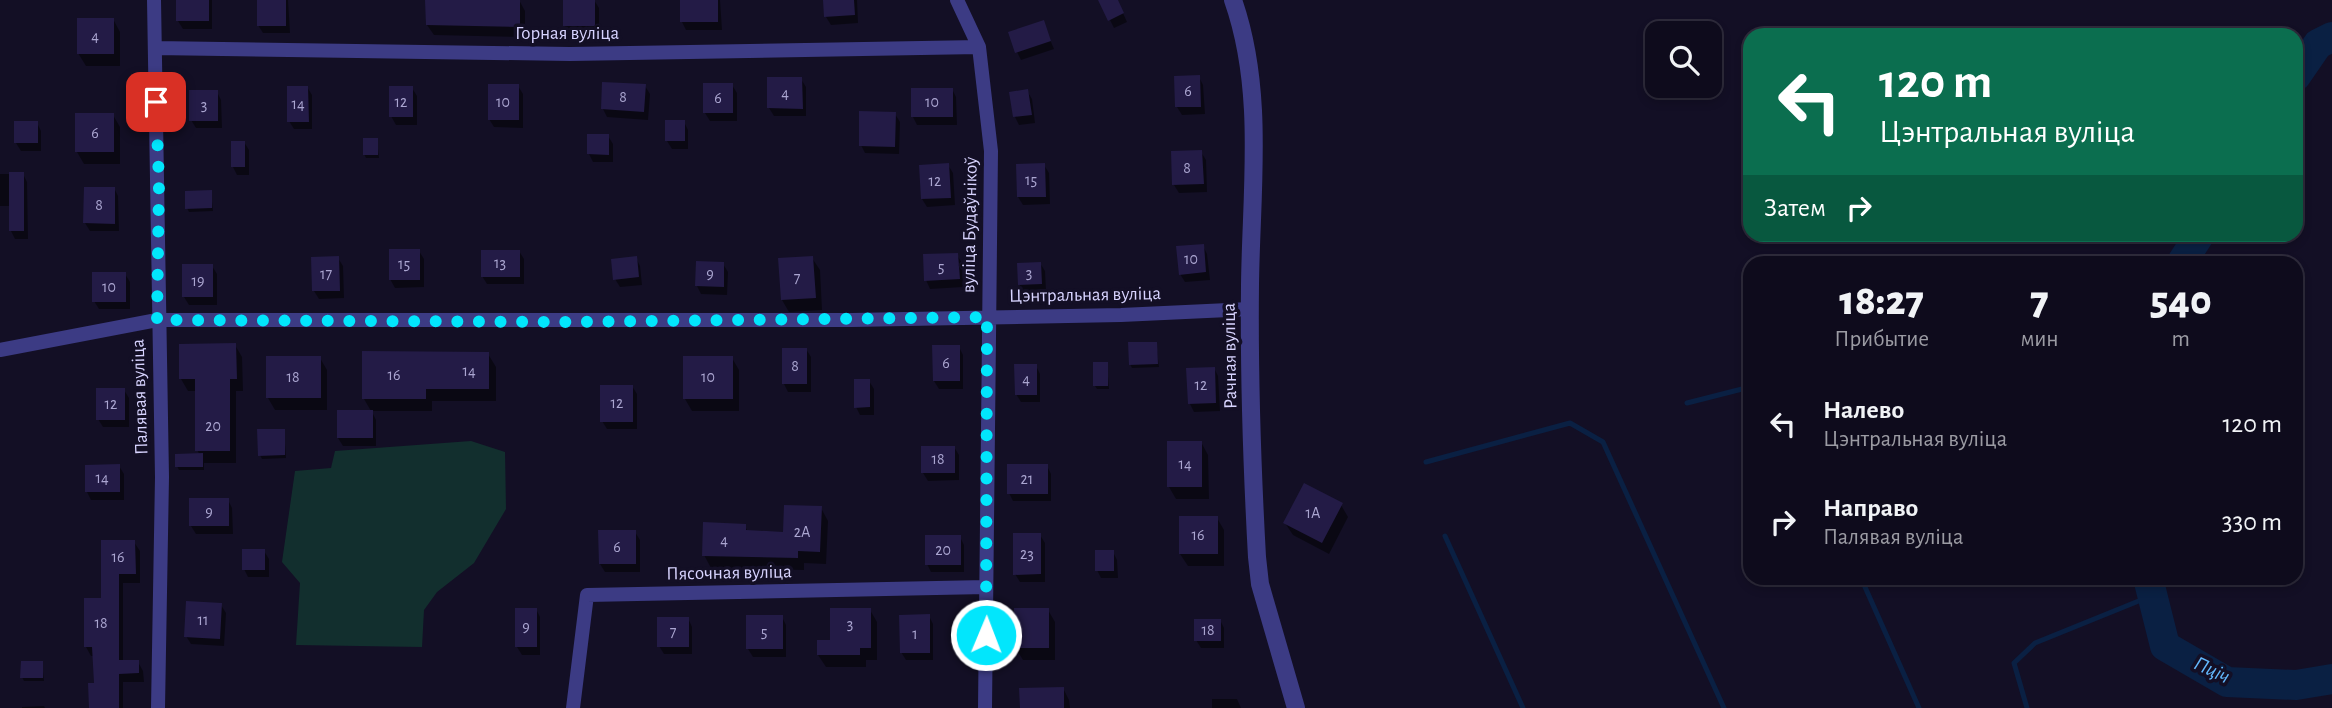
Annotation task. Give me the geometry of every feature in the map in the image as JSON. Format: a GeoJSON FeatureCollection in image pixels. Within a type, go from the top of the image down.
{"type":"FeatureCollection","features":[{"type":"Feature","properties":{"kind":"street","name":"Палявая вуліца"},"geometry":{"type":"LineString","coordinates":[[153,0],[159,183],[157,320],[162,477],[158,708]]}},
{"type":"Feature","properties":{"kind":"street","name":"вуліца Будаўнікоў"},"geometry":{"type":"LineString","coordinates":[[957,0],[979,47],[991,151],[987,317],[985,708]]}},
{"type":"Feature","properties":{"kind":"street","name":"Рачная вуліца"},"geometry":{"type":"LineString","coordinates":[[1233,0],[1249,63],[1254,116],[1250,309],[1253,485],[1260,584],[1296,708]]}},
{"type":"Feature","properties":{"kind":"street","name":"Горная вуліца"},"geometry":{"type":"LineString","coordinates":[[155,48],[570,54],[979,47]]}},
{"type":"Feature","properties":{"kind":"street","name":"Цэнтральная вуліца"},"geometry":{"type":"LineString","coordinates":[[0,350],[157,320],[582,322],[987,317],[1250,309]]}},
{"type":"Feature","properties":{"kind":"street","name":"Пясочная вуліца"},"geometry":{"type":"LineString","coordinates":[[573,708],[587,595],[986,587]]}},
{"type":"Feature","properties":{"kind":"green space"},"geometry":{"type":"Polygon","coordinates":[[[471,441],[505,452],[506,509],[474,563],[437,592],[424,610],[422,647],[296,645],[300,583],[282,562],[295,471],[331,468],[335,451],[471,441]]]}},
{"type":"Feature","properties":{"kind":"building"},"geometry":{"type":"Polygon","coordinates":[[[176,0],[209,0],[209,21],[176,21],[176,0]]]}},
{"type":"Feature","properties":{"kind":"building"},"geometry":{"type":"Polygon","coordinates":[[[257,0],[286,0],[286,26],[257,26],[257,0]]]}},
{"type":"Feature","properties":{"kind":"building"},"geometry":{"type":"Polygon","coordinates":[[[425,0],[520,0],[520,27],[426,25],[425,0]]]}},
{"type":"Feature","properties":{"kind":"building"},"geometry":{"type":"Polygon","coordinates":[[[563,0],[595,0],[595,26],[563,26],[563,0]]]}},
{"type":"Feature","properties":{"kind":"building"},"geometry":{"type":"Polygon","coordinates":[[[680,0],[718,0],[718,22],[680,22],[680,0]]]}},
{"type":"Feature","properties":{"kind":"building"},"geometry":{"type":"Polygon","coordinates":[[[823,0],[854,0],[855,15],[824,17],[823,0]]]}},
{"type":"Feature","properties":{"kind":"building"},"geometry":{"type":"Polygon","coordinates":[[[1098,0],[1118,0],[1124,13],[1108,21],[1098,0]]]}},
{"type":"Feature","properties":{"kind":"building"},"geometry":{"type":"Polygon","coordinates":[[[77,18],[114,18],[114,54],[77,54],[77,18]]]}},
{"type":"Feature","properties":{"kind":"building"},"geometry":{"type":"Polygon","coordinates":[[[1044,20],[1051,41],[1015,53],[1008,32],[1044,20]]]}},
{"type":"Feature","properties":{"kind":"building"},"geometry":{"type":"Polygon","coordinates":[[[1200,75],[1201,107],[1175,107],[1174,76],[1200,75]]]}},
{"type":"Feature","properties":{"kind":"building"},"geometry":{"type":"Polygon","coordinates":[[[767,77],[802,77],[803,109],[767,108],[767,77]]]}},
{"type":"Feature","properties":{"kind":"building"},"geometry":{"type":"Polygon","coordinates":[[[602,82],[646,84],[644,112],[601,109],[602,82]]]}},
{"type":"Feature","properties":{"kind":"building"},"geometry":{"type":"Polygon","coordinates":[[[703,83],[733,83],[733,113],[703,113],[703,83]]]}},
{"type":"Feature","properties":{"kind":"building"},"geometry":{"type":"Polygon","coordinates":[[[488,84],[519,84],[519,120],[488,120],[488,84]]]}},
{"type":"Feature","properties":{"kind":"building"},"geometry":{"type":"Polygon","coordinates":[[[287,86],[308,86],[309,122],[287,122],[287,86]]]}},
{"type":"Feature","properties":{"kind":"building"},"geometry":{"type":"Polygon","coordinates":[[[389,86],[413,86],[413,117],[389,117],[389,86]]]}},
{"type":"Feature","properties":{"kind":"building"},"geometry":{"type":"Polygon","coordinates":[[[911,88],[953,88],[953,117],[911,117],[911,88]]]}},
{"type":"Feature","properties":{"kind":"building"},"geometry":{"type":"Polygon","coordinates":[[[1028,89],[1032,115],[1013,117],[1009,92],[1028,89]]]}},
{"type":"Feature","properties":{"kind":"building"},"geometry":{"type":"Polygon","coordinates":[[[189,90],[218,90],[218,121],[189,121],[189,90]]]}},
{"type":"Feature","properties":{"kind":"building"},"geometry":{"type":"Polygon","coordinates":[[[859,111],[896,112],[895,147],[859,146],[859,111]]]}},
{"type":"Feature","properties":{"kind":"building"},"geometry":{"type":"Polygon","coordinates":[[[75,113],[114,113],[114,152],[75,152],[75,113]]]}},
{"type":"Feature","properties":{"kind":"building"},"geometry":{"type":"Polygon","coordinates":[[[665,120],[685,120],[685,141],[665,141],[665,120]]]}},
{"type":"Feature","properties":{"kind":"building"},"geometry":{"type":"Polygon","coordinates":[[[14,121],[38,121],[38,143],[14,143],[14,121]]]}},
{"type":"Feature","properties":{"kind":"building"},"geometry":{"type":"Polygon","coordinates":[[[587,134],[609,134],[609,155],[587,154],[587,134]]]}},
{"type":"Feature","properties":{"kind":"building"},"geometry":{"type":"Polygon","coordinates":[[[363,138],[378,138],[378,155],[363,155],[363,138]]]}},
{"type":"Feature","properties":{"kind":"building"},"geometry":{"type":"Polygon","coordinates":[[[231,141],[245,141],[245,167],[231,167],[231,141]]]}},
{"type":"Feature","properties":{"kind":"building"},"geometry":{"type":"Polygon","coordinates":[[[1202,150],[1204,184],[1172,185],[1171,151],[1202,150]]]}},
{"type":"Feature","properties":{"kind":"building"},"geometry":{"type":"Polygon","coordinates":[[[949,163],[951,198],[921,199],[919,165],[949,163]]]}},
{"type":"Feature","properties":{"kind":"building"},"geometry":{"type":"Polygon","coordinates":[[[1045,163],[1046,197],[1017,197],[1016,164],[1045,163]]]}},
{"type":"Feature","properties":{"kind":"building"},"geometry":{"type":"Polygon","coordinates":[[[9,172],[24,172],[24,231],[9,231],[9,172]]]}},
{"type":"Feature","properties":{"kind":"building"},"geometry":{"type":"Polygon","coordinates":[[[84,187],[115,187],[115,224],[83,223],[84,187]]]}},
{"type":"Feature","properties":{"kind":"building"},"geometry":{"type":"Polygon","coordinates":[[[212,190],[212,208],[185,209],[185,191],[212,190]]]}},
{"type":"Feature","properties":{"kind":"building"},"geometry":{"type":"Polygon","coordinates":[[[1204,244],[1206,272],[1179,275],[1176,246],[1204,244]]]}},
{"type":"Feature","properties":{"kind":"building"},"geometry":{"type":"Polygon","coordinates":[[[389,249],[420,249],[420,280],[389,280],[389,249]]]}},
{"type":"Feature","properties":{"kind":"building"},"geometry":{"type":"Polygon","coordinates":[[[481,250],[520,250],[520,277],[481,277],[481,250]]]}},
{"type":"Feature","properties":{"kind":"building"},"geometry":{"type":"Polygon","coordinates":[[[958,253],[960,279],[924,281],[923,254],[958,253]]]}},
{"type":"Feature","properties":{"kind":"building"},"geometry":{"type":"Polygon","coordinates":[[[339,256],[340,291],[312,291],[311,257],[339,256]]]}},
{"type":"Feature","properties":{"kind":"building"},"geometry":{"type":"Polygon","coordinates":[[[637,256],[639,277],[613,280],[611,259],[637,256]]]}},
{"type":"Feature","properties":{"kind":"building"},"geometry":{"type":"Polygon","coordinates":[[[813,256],[816,298],[781,300],[778,258],[813,256]]]}},
{"type":"Feature","properties":{"kind":"building"},"geometry":{"type":"Polygon","coordinates":[[[696,261],[724,262],[724,287],[695,286],[696,261]]]}},
{"type":"Feature","properties":{"kind":"building"},"geometry":{"type":"Polygon","coordinates":[[[1041,262],[1042,284],[1018,285],[1017,263],[1041,262]]]}},
{"type":"Feature","properties":{"kind":"building"},"geometry":{"type":"Polygon","coordinates":[[[182,264],[213,264],[213,297],[182,297],[182,264]]]}},
{"type":"Feature","properties":{"kind":"building"},"geometry":{"type":"Polygon","coordinates":[[[92,272],[126,272],[126,302],[92,302],[92,272]]]}},
{"type":"Feature","properties":{"kind":"building"},"geometry":{"type":"Polygon","coordinates":[[[1128,342],[1157,342],[1158,364],[1129,365],[1128,342]]]}},
{"type":"Feature","properties":{"kind":"building"},"geometry":{"type":"Polygon","coordinates":[[[236,343],[237,379],[230,379],[230,451],[195,451],[195,379],[179,379],[179,344],[236,343]]]}},
{"type":"Feature","properties":{"kind":"building"},"geometry":{"type":"Polygon","coordinates":[[[932,345],[960,345],[960,381],[933,381],[932,345]]]}},
{"type":"Feature","properties":{"kind":"building"},"geometry":{"type":"Polygon","coordinates":[[[782,348],[807,348],[807,384],[782,384],[782,348]]]}},
{"type":"Feature","properties":{"kind":"building"},"geometry":{"type":"Polygon","coordinates":[[[362,351],[489,352],[489,389],[426,389],[426,399],[362,399],[362,351]]]}},
{"type":"Feature","properties":{"kind":"building"},"geometry":{"type":"Polygon","coordinates":[[[266,356],[321,356],[321,398],[266,398],[266,356]]]}},
{"type":"Feature","properties":{"kind":"building"},"geometry":{"type":"Polygon","coordinates":[[[683,356],[733,356],[733,399],[683,399],[683,356]]]}},
{"type":"Feature","properties":{"kind":"building"},"geometry":{"type":"Polygon","coordinates":[[[1093,362],[1108,362],[1108,386],[1093,386],[1093,362]]]}},
{"type":"Feature","properties":{"kind":"building"},"geometry":{"type":"Polygon","coordinates":[[[1014,364],[1037,364],[1037,395],[1015,395],[1014,364]]]}},
{"type":"Feature","properties":{"kind":"building"},"geometry":{"type":"Polygon","coordinates":[[[1215,367],[1216,403],[1188,404],[1186,368],[1215,367]]]}},
{"type":"Feature","properties":{"kind":"building"},"geometry":{"type":"Polygon","coordinates":[[[854,379],[870,379],[870,407],[854,408],[854,379]]]}},
{"type":"Feature","properties":{"kind":"building"},"geometry":{"type":"Polygon","coordinates":[[[600,385],[633,385],[633,422],[600,422],[600,385]]]}},
{"type":"Feature","properties":{"kind":"building"},"geometry":{"type":"Polygon","coordinates":[[[96,388],[125,388],[125,420],[96,420],[96,388]]]}},
{"type":"Feature","properties":{"kind":"building"},"geometry":{"type":"Polygon","coordinates":[[[337,410],[373,410],[373,438],[337,438],[337,410]]]}},
{"type":"Feature","properties":{"kind":"building"},"geometry":{"type":"Polygon","coordinates":[[[257,429],[285,429],[285,455],[258,456],[257,429]]]}},
{"type":"Feature","properties":{"kind":"building"},"geometry":{"type":"Polygon","coordinates":[[[1167,441],[1202,441],[1202,487],[1167,487],[1167,441]]]}},
{"type":"Feature","properties":{"kind":"building"},"geometry":{"type":"Polygon","coordinates":[[[921,446],[955,446],[955,473],[921,473],[921,446]]]}},
{"type":"Feature","properties":{"kind":"building"},"geometry":{"type":"Polygon","coordinates":[[[203,453],[203,467],[175,467],[175,454],[203,453]]]}},
{"type":"Feature","properties":{"kind":"building"},"geometry":{"type":"Polygon","coordinates":[[[120,464],[120,492],[85,492],[85,465],[120,464]]]}},
{"type":"Feature","properties":{"kind":"building"},"geometry":{"type":"Polygon","coordinates":[[[1007,464],[1048,464],[1048,494],[1007,494],[1007,464]]]}},
{"type":"Feature","properties":{"kind":"building"},"geometry":{"type":"Polygon","coordinates":[[[1304,483],[1343,503],[1322,543],[1283,523],[1304,483]]]}},
{"type":"Feature","properties":{"kind":"building"},"geometry":{"type":"Polygon","coordinates":[[[189,498],[229,498],[229,526],[189,526],[189,498]]]}},
{"type":"Feature","properties":{"kind":"building"},"geometry":{"type":"Polygon","coordinates":[[[784,505],[822,506],[820,552],[798,551],[798,558],[702,556],[703,522],[746,524],[746,530],[783,532],[784,505]]]}},
{"type":"Feature","properties":{"kind":"building"},"geometry":{"type":"Polygon","coordinates":[[[1179,516],[1218,516],[1218,554],[1179,554],[1179,516]]]}},
{"type":"Feature","properties":{"kind":"building"},"geometry":{"type":"Polygon","coordinates":[[[598,530],[636,530],[636,564],[599,564],[598,530]]]}},
{"type":"Feature","properties":{"kind":"building"},"geometry":{"type":"Polygon","coordinates":[[[1013,533],[1041,533],[1041,574],[1013,575],[1013,533]]]}},
{"type":"Feature","properties":{"kind":"building"},"geometry":{"type":"Polygon","coordinates":[[[925,535],[961,535],[961,565],[925,565],[925,535]]]}},
{"type":"Feature","properties":{"kind":"building"},"geometry":{"type":"Polygon","coordinates":[[[101,540],[135,540],[136,574],[119,574],[119,660],[139,660],[139,673],[119,674],[119,708],[89,708],[88,683],[94,683],[92,647],[84,647],[84,598],[101,598],[101,540]]]}},
{"type":"Feature","properties":{"kind":"building"},"geometry":{"type":"Polygon","coordinates":[[[242,549],[265,549],[265,570],[242,570],[242,549]]]}},
{"type":"Feature","properties":{"kind":"building"},"geometry":{"type":"Polygon","coordinates":[[[1095,550],[1114,550],[1114,571],[1095,571],[1095,550]]]}},
{"type":"Feature","properties":{"kind":"building"},"geometry":{"type":"Polygon","coordinates":[[[186,601],[222,603],[220,639],[184,637],[186,601]]]}},
{"type":"Feature","properties":{"kind":"building"},"geometry":{"type":"Polygon","coordinates":[[[515,608],[537,608],[537,647],[515,647],[515,608]]]}},
{"type":"Feature","properties":{"kind":"building"},"geometry":{"type":"Polygon","coordinates":[[[830,608],[871,608],[871,648],[860,648],[860,655],[817,655],[817,640],[830,640],[830,608]]]}},
{"type":"Feature","properties":{"kind":"building"},"geometry":{"type":"Polygon","coordinates":[[[1014,608],[1049,608],[1049,648],[1014,648],[1014,608]]]}},
{"type":"Feature","properties":{"kind":"building"},"geometry":{"type":"Polygon","coordinates":[[[930,614],[930,653],[900,653],[899,615],[930,614]]]}},
{"type":"Feature","properties":{"kind":"building"},"geometry":{"type":"Polygon","coordinates":[[[746,615],[783,615],[783,649],[746,649],[746,615]]]}},
{"type":"Feature","properties":{"kind":"building"},"geometry":{"type":"Polygon","coordinates":[[[657,617],[689,617],[689,647],[657,647],[657,617]]]}},
{"type":"Feature","properties":{"kind":"building"},"geometry":{"type":"Polygon","coordinates":[[[1194,619],[1221,619],[1221,641],[1194,641],[1194,619]]]}},
{"type":"Feature","properties":{"kind":"building"},"geometry":{"type":"Polygon","coordinates":[[[21,661],[43,661],[43,678],[20,678],[21,661]]]}},
{"type":"Feature","properties":{"kind":"building"},"geometry":{"type":"Polygon","coordinates":[[[1064,687],[1064,708],[1020,708],[1019,688],[1064,687]]]}},
{"type":"Feature","properties":{"kind":"waterway","name":"Пціч"},"geometry":{"type":"LineString","coordinates":[[2303,66],[2318,44],[2332,37]]}},
{"type":"Feature","properties":{"kind":"waterway","name":"Пціч"},"geometry":{"type":"LineString","coordinates":[[2186,256],[2195,242]]}},
{"type":"Feature","properties":{"kind":"waterway"},"geometry":{"type":"LineString","coordinates":[[1687,403],[1743,389]]}},
{"type":"Feature","properties":{"kind":"waterway"},"geometry":{"type":"LineString","coordinates":[[1426,462],[1570,423],[1603,442],[1724,708]]}},
{"type":"Feature","properties":{"kind":"waterway"},"geometry":{"type":"LineString","coordinates":[[1445,536],[1523,708]]}},
{"type":"Feature","properties":{"kind":"waterway"},"geometry":{"type":"LineString","coordinates":[[1864,585],[1919,708]]}},
{"type":"Feature","properties":{"kind":"waterway","name":"Пціч"},"geometry":{"type":"LineString","coordinates":[[2150,585],[2165,646],[2227,682],[2296,685],[2332,679]]}},
{"type":"Feature","properties":{"kind":"waterway"},"geometry":{"type":"LineString","coordinates":[[2027,708],[2014,663],[2035,643],[2151,596]]}},
{"type":"Feature","properties":{"kind":"route"},"geometry":{"type":"LineString","coordinates":[[156,102],[159,183],[157,320],[568,322],[987,317],[986,635]]}}]}
